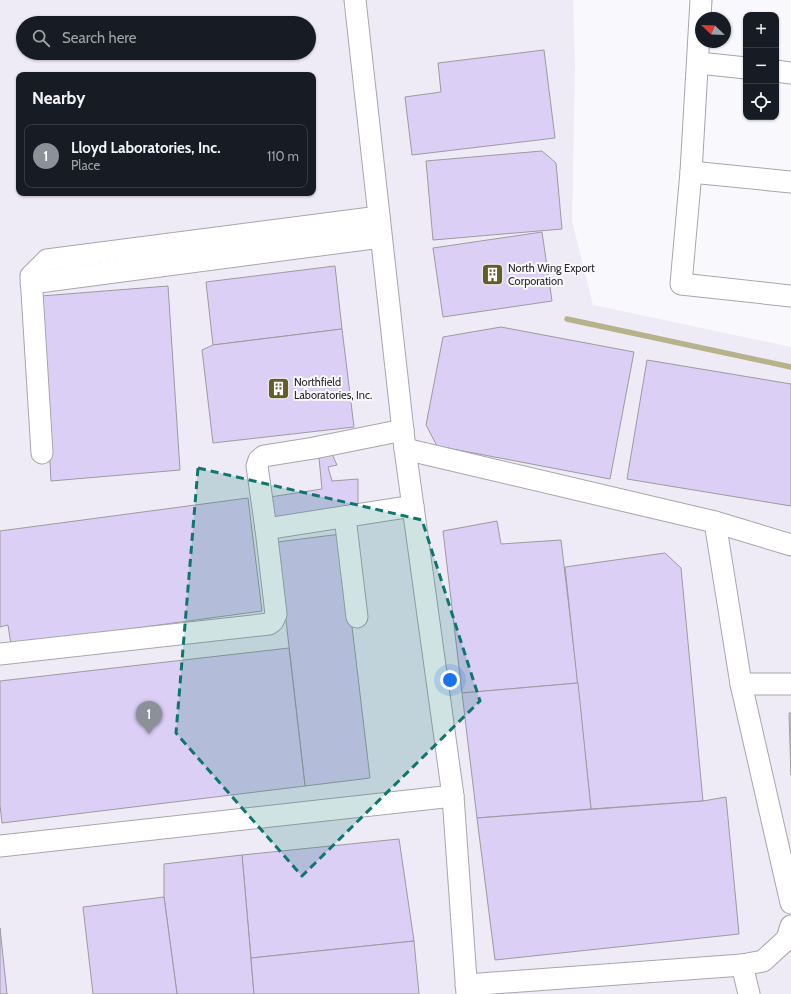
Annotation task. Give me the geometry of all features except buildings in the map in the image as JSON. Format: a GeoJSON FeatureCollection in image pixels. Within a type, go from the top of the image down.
{"type":"FeatureCollection","features":[{"type":"Feature","properties":{"kind":"street"},"geometry":{"type":"LineString","coordinates":[[354,0],[404,440],[453,796],[466,989],[742,965],[763,961],[787,939],[791,926]]}},
{"type":"Feature","properties":{"kind":"street"},"geometry":{"type":"LineString","coordinates":[[701,0],[691,172],[681,284],[791,296]]}},
{"type":"Feature","properties":{"kind":"street"},"geometry":{"type":"LineString","coordinates":[[698,63],[743,68]]}},
{"type":"Feature","properties":{"kind":"street"},"geometry":{"type":"LineString","coordinates":[[779,71],[791,73]]}},
{"type":"Feature","properties":{"kind":"street"},"geometry":{"type":"LineString","coordinates":[[691,172],[791,182]]}},
{"type":"Feature","properties":{"kind":"street"},"geometry":{"type":"LineString","coordinates":[[42,453],[30,276],[47,260],[380,227]]}},
{"type":"Feature","properties":{"kind":"street"},"geometry":{"type":"LineString","coordinates":[[0,654],[269,624],[273,621],[276,614],[257,466],[259,460],[264,456],[314,448],[404,440],[715,522],[791,546]]}},
{"type":"Feature","properties":{"kind":"street"},"geometry":{"type":"LineString","coordinates":[[266,529],[413,506]]}},
{"type":"Feature","properties":{"kind":"street"},"geometry":{"type":"LineString","coordinates":[[345,517],[357,617]]}},
{"type":"Feature","properties":{"kind":"street"},"geometry":{"type":"LineString","coordinates":[[715,522],[740,684],[791,903]]}},
{"type":"Feature","properties":{"kind":"street"},"geometry":{"type":"LineString","coordinates":[[740,684],[791,684]]}},
{"type":"Feature","properties":{"kind":"street"},"geometry":{"type":"LineString","coordinates":[[0,846],[453,796]]}},
{"type":"Feature","properties":{"kind":"street"},"geometry":{"type":"LineString","coordinates":[[742,965],[749,994]]}},
{"type":"Feature","properties":{"kind":"highlighted area"},"geometry":{"type":"Polygon","coordinates":[[[198,468],[422,520],[480,701],[302,876],[176,733],[198,468]]]}},
{"type":"Feature","properties":{"kind":"shaded area"},"geometry":{"type":"Polygon","coordinates":[[[0,0],[573,0],[575,65],[572,221],[593,305],[791,347],[791,994],[0,994],[0,0]]]}},
{"type":"Feature","properties":{"kind":"waterway"},"geometry":{"type":"LineString","coordinates":[[567,319],[791,367]]}},
{"type":"Feature","properties":{"kind":"place","name":"North Wing Export Corporation"},"geometry":{"type":"Point","coordinates":[492,274]}},
{"type":"Feature","properties":{"kind":"place","name":"Northfield Laboratories, Inc."},"geometry":{"type":"Point","coordinates":[278,388]}},
{"type":"Feature","properties":{"kind":"place","name":"Lloyd Laboratories, Inc."},"geometry":{"type":"Point","coordinates":[149,734]}}]}
